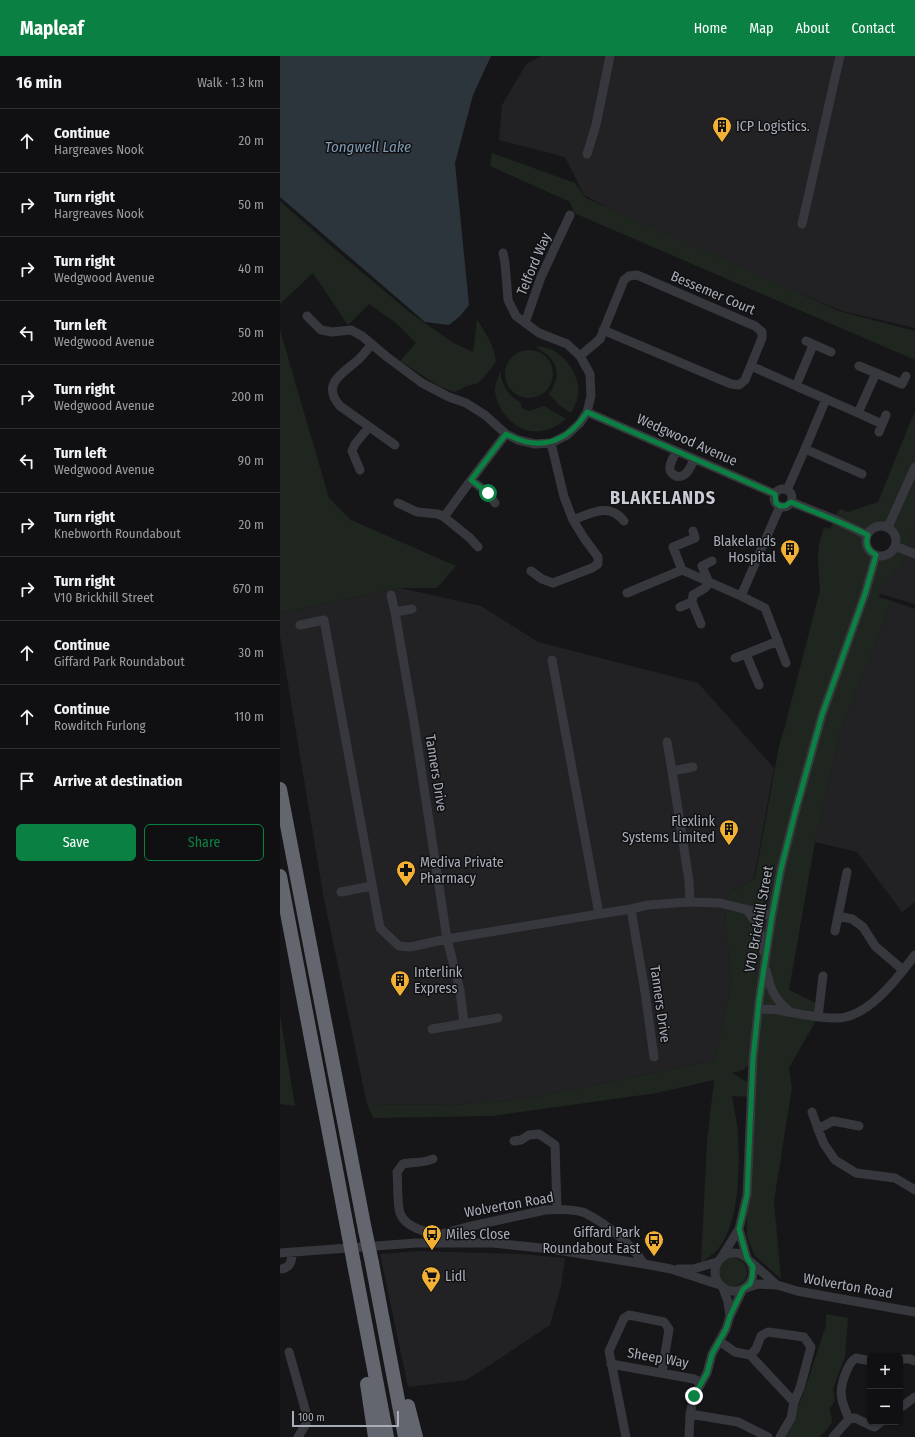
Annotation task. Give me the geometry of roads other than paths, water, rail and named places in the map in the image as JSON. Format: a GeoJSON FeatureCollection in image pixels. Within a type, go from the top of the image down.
{"type":"FeatureCollection","features":[{"type":"Feature","properties":{"kind":"highway"},"geometry":{"type":"LineString","coordinates":[[280,789],[405,1437]]}},
{"type":"Feature","properties":{"kind":"highway"},"geometry":{"type":"LineString","coordinates":[[280,876],[387,1437]]}},
{"type":"Feature","properties":{"kind":"highway"},"geometry":{"type":"LineString","coordinates":[[380,1302],[416,1437]]}},
{"type":"Feature","properties":{"kind":"highway"},"geometry":{"type":"LineString","coordinates":[[361,1304],[367,1384],[375,1437]]}},
{"type":"Feature","properties":{"kind":"street"},"geometry":{"type":"LineString","coordinates":[[587,154],[596,125],[610,56]]}},
{"type":"Feature","properties":{"kind":"street"},"geometry":{"type":"LineString","coordinates":[[802,224],[840,56]]}},
{"type":"Feature","properties":{"kind":"street","name":"Telford Way"},"geometry":{"type":"LineString","coordinates":[[525,323],[541,277],[570,215]]}},
{"type":"Feature","properties":{"kind":"street"},"geometry":{"type":"LineString","coordinates":[[306,316],[321,330],[332,332],[351,330],[362,336],[371,345],[422,383],[449,397],[466,403],[485,415],[506,434],[518,440],[535,444],[551,443],[567,435],[580,423],[587,412],[591,396],[590,374],[580,356],[567,344],[538,333],[516,316],[508,300],[503,253]]}},
{"type":"Feature","properties":{"kind":"street","name":"Bessemer Court"},"geometry":{"type":"LineString","coordinates":[[580,356],[600,339],[603,330],[624,280],[629,276],[637,275],[755,326],[762,332],[762,338],[745,380],[739,385],[731,384],[603,330]]}},
{"type":"Feature","properties":{"kind":"street"},"geometry":{"type":"LineString","coordinates":[[796,386],[810,343],[831,352]]}},
{"type":"Feature","properties":{"kind":"street"},"geometry":{"type":"LineString","coordinates":[[371,345],[359,359],[338,376],[332,391],[334,400],[340,406],[395,445]]}},
{"type":"Feature","properties":{"kind":"street"},"geometry":{"type":"LineString","coordinates":[[751,366],[882,424]]}},
{"type":"Feature","properties":{"kind":"street"},"geometry":{"type":"LineString","coordinates":[[859,366],[902,384],[906,376]]}},
{"type":"Feature","properties":{"kind":"street"},"geometry":{"type":"LineString","coordinates":[[858,413],[876,373]]}},
{"type":"Feature","properties":{"kind":"street"},"geometry":{"type":"LineString","coordinates":[[787,490],[826,399]]}},
{"type":"Feature","properties":{"kind":"street","name":"Wedgwood Avenue"},"geometry":{"type":"LineString","coordinates":[[587,412],[775,494]]}},
{"type":"Feature","properties":{"kind":"street"},"geometry":{"type":"LineString","coordinates":[[360,470],[352,450],[355,444],[370,427]]}},
{"type":"Feature","properties":{"kind":"street"},"geometry":{"type":"LineString","coordinates":[[444,517],[506,434]]}},
{"type":"Feature","properties":{"kind":"street"},"geometry":{"type":"LineString","coordinates":[[531,571],[542,579],[553,583],[592,568],[598,564],[598,557],[573,520],[564,497],[551,443]]}},
{"type":"Feature","properties":{"kind":"street"},"geometry":{"type":"LineString","coordinates":[[805,449],[862,474]]}},
{"type":"Feature","properties":{"kind":"street"},"geometry":{"type":"LineString","coordinates":[[676,451],[669,466],[671,473],[674,475],[684,475],[694,459]]}},
{"type":"Feature","properties":{"kind":"street"},"geometry":{"type":"LineString","coordinates":[[888,527],[915,467]]}},
{"type":"Feature","properties":{"kind":"street"},"geometry":{"type":"LineString","coordinates":[[471,480],[488,493],[494,503]]}},
{"type":"Feature","properties":{"kind":"street"},"geometry":{"type":"LineString","coordinates":[[781,489],[787,490],[791,495],[791,502],[785,506],[780,506],[776,503],[775,494],[781,489]]}},
{"type":"Feature","properties":{"kind":"street"},"geometry":{"type":"LineString","coordinates":[[791,502],[834,519],[868,535]]}},
{"type":"Feature","properties":{"kind":"street"},"geometry":{"type":"LineString","coordinates":[[398,503],[417,512],[438,514],[444,517],[470,538],[478,547]]}},
{"type":"Feature","properties":{"kind":"street"},"geometry":{"type":"LineString","coordinates":[[741,596],[780,506]]}},
{"type":"Feature","properties":{"kind":"street"},"geometry":{"type":"LineString","coordinates":[[573,520],[597,510],[608,510],[620,515],[624,521]]}},
{"type":"Feature","properties":{"kind":"street"},"geometry":{"type":"LineString","coordinates":[[879,526],[888,527],[896,536],[896,546],[887,554],[880,556],[876,555],[872,553],[868,547],[866,539],[868,535],[874,528],[879,526]]}},
{"type":"Feature","properties":{"kind":"street"},"geometry":{"type":"LineString","coordinates":[[693,531],[696,538],[673,547],[682,570],[765,608],[786,663]]}},
{"type":"Feature","properties":{"kind":"street"},"geometry":{"type":"LineString","coordinates":[[896,546],[915,554]]}},
{"type":"Feature","properties":{"kind":"street","name":"V10 Brickhill Street"},"geometry":{"type":"LineString","coordinates":[[719,1260],[739,1229],[747,1195],[753,1059],[758,1009],[772,916],[781,869],[822,715],[865,594],[876,555]]}},
{"type":"Feature","properties":{"kind":"street"},"geometry":{"type":"LineString","coordinates":[[709,582],[702,566],[712,561]]}},
{"type":"Feature","properties":{"kind":"street"},"geometry":{"type":"LineString","coordinates":[[627,593],[682,570]]}},
{"type":"Feature","properties":{"kind":"street"},"geometry":{"type":"LineString","coordinates":[[701,624],[692,602],[693,595],[705,588],[709,582]]}},
{"type":"Feature","properties":{"kind":"street","name":"Tanners Drive"},"geometry":{"type":"LineString","coordinates":[[391,595],[414,722],[447,939],[460,990],[464,1023]]}},
{"type":"Feature","properties":{"kind":"street"},"geometry":{"type":"LineString","coordinates":[[680,607],[692,602]]}},
{"type":"Feature","properties":{"kind":"street"},"geometry":{"type":"LineString","coordinates":[[395,612],[412,609]]}},
{"type":"Feature","properties":{"kind":"street"},"geometry":{"type":"LineString","coordinates":[[300,625],[324,620],[342,712],[371,886],[380,928],[399,946],[410,947],[447,939],[544,924],[648,905],[690,902],[720,903],[772,916]]}},
{"type":"Feature","properties":{"kind":"street"},"geometry":{"type":"LineString","coordinates":[[735,658],[778,641]]}},
{"type":"Feature","properties":{"kind":"street"},"geometry":{"type":"LineString","coordinates":[[746,654],[759,685]]}},
{"type":"Feature","properties":{"kind":"street"},"geometry":{"type":"LineString","coordinates":[[552,660],[599,914]]}},
{"type":"Feature","properties":{"kind":"street"},"geometry":{"type":"LineString","coordinates":[[666,742],[689,881],[690,902]]}},
{"type":"Feature","properties":{"kind":"street"},"geometry":{"type":"LineString","coordinates":[[672,771],[693,767]]}},
{"type":"Feature","properties":{"kind":"street"},"geometry":{"type":"LineString","coordinates":[[835,931],[847,872]]}},
{"type":"Feature","properties":{"kind":"street"},"geometry":{"type":"LineString","coordinates":[[341,892],[371,886]]}},
{"type":"Feature","properties":{"kind":"street","name":"Tanners Drive"},"geometry":{"type":"LineString","coordinates":[[631,909],[654,1057]]}},
{"type":"Feature","properties":{"kind":"street"},"geometry":{"type":"LineString","coordinates":[[746,909],[754,919],[761,934],[765,963],[771,989],[778,1001],[790,1012]]}},
{"type":"Feature","properties":{"kind":"street"},"geometry":{"type":"LineString","coordinates":[[838,916],[852,919],[863,927],[875,946],[903,970]]}},
{"type":"Feature","properties":{"kind":"street"},"geometry":{"type":"LineString","coordinates":[[758,1009],[790,1012],[818,1017],[839,1018],[855,1014],[875,1001],[915,955]]}},
{"type":"Feature","properties":{"kind":"street"},"geometry":{"type":"LineString","coordinates":[[818,1017],[824,976]]}},
{"type":"Feature","properties":{"kind":"street"},"geometry":{"type":"LineString","coordinates":[[432,1029],[498,1018]]}},
{"type":"Feature","properties":{"kind":"street"},"geometry":{"type":"LineString","coordinates":[[812,1112],[824,1144],[835,1160],[856,1173],[895,1178],[914,1187]]}},
{"type":"Feature","properties":{"kind":"street"},"geometry":{"type":"LineString","coordinates":[[818,1129],[833,1121],[859,1126]]}},
{"type":"Feature","properties":{"kind":"street"},"geometry":{"type":"LineString","coordinates":[[514,1141],[522,1140],[529,1135],[540,1134],[555,1144],[557,1209]]}},
{"type":"Feature","properties":{"kind":"street"},"geometry":{"type":"LineString","coordinates":[[433,1159],[425,1162],[403,1164],[397,1172],[400,1213],[409,1224],[433,1233],[441,1238]]}},
{"type":"Feature","properties":{"kind":"street","name":"Wolverton Road"},"geometry":{"type":"LineString","coordinates":[[280,1252],[441,1238],[521,1215],[557,1209],[584,1213],[608,1228],[633,1249],[644,1264]]}},
{"type":"Feature","properties":{"kind":"street","name":"V10 Brickhill Street"},"geometry":{"type":"LineString","coordinates":[[739,1229],[749,1260]]}},
{"type":"Feature","properties":{"kind":"street","name":"Wolverton Road"},"geometry":{"type":"LineString","coordinates":[[441,1238],[551,1249],[644,1264],[671,1269],[722,1286]]}},
{"type":"Feature","properties":{"kind":"street"},"geometry":{"type":"LineString","coordinates":[[282,1269],[286,1268],[291,1262],[292,1252]]}},
{"type":"Feature","properties":{"kind":"street"},"geometry":{"type":"LineString","coordinates":[[689,1437],[690,1414],[694,1396],[707,1373],[712,1354],[726,1329],[730,1316],[744,1288],[754,1273],[749,1260],[737,1253],[731,1253],[719,1260],[715,1274],[716,1280],[722,1286],[733,1291],[744,1288]]}},
{"type":"Feature","properties":{"kind":"street","name":"Wolverton Road"},"geometry":{"type":"LineString","coordinates":[[671,1269],[694,1269],[719,1260]]}},
{"type":"Feature","properties":{"kind":"street","name":"Wolverton Road"},"geometry":{"type":"LineString","coordinates":[[749,1260],[777,1285]]}},
{"type":"Feature","properties":{"kind":"street","name":"Wolverton Road"},"geometry":{"type":"LineString","coordinates":[[744,1288],[758,1284],[777,1285],[797,1291],[915,1312]]}},
{"type":"Feature","properties":{"kind":"street"},"geometry":{"type":"LineString","coordinates":[[722,1286],[728,1302],[730,1316]]}},
{"type":"Feature","properties":{"kind":"street"},"geometry":{"type":"LineString","coordinates":[[611,1364],[609,1351],[624,1318],[629,1315],[664,1322],[669,1329],[662,1373]]}},
{"type":"Feature","properties":{"kind":"street"},"geometry":{"type":"LineString","coordinates":[[750,1355],[756,1349],[761,1336],[768,1332],[804,1337],[811,1347],[800,1388],[794,1402],[791,1418],[780,1437]]}},
{"type":"Feature","properties":{"kind":"street"},"geometry":{"type":"LineString","coordinates":[[719,1341],[735,1352],[750,1355],[794,1402]]}},
{"type":"Feature","properties":{"kind":"street"},"geometry":{"type":"LineString","coordinates":[[289,1352],[307,1416],[306,1424],[298,1437]]}},
{"type":"Feature","properties":{"kind":"street"},"geometry":{"type":"LineString","coordinates":[[848,1419],[843,1406],[841,1393],[842,1382],[852,1360],[856,1358],[867,1360]]}},
{"type":"Feature","properties":{"kind":"street"},"geometry":{"type":"LineString","coordinates":[[903,1359],[915,1361]]}},
{"type":"Feature","properties":{"kind":"street","name":"Sheep Way"},"geometry":{"type":"LineString","coordinates":[[626,1437],[611,1364],[694,1379],[701,1383]]}},
{"type":"Feature","properties":{"kind":"street"},"geometry":{"type":"LineString","coordinates":[[903,1406],[915,1397]]}},
{"type":"Feature","properties":{"kind":"street"},"geometry":{"type":"LineString","coordinates":[[690,1414],[738,1422],[768,1437]]}},
{"type":"Feature","properties":{"kind":"street"},"geometry":{"type":"LineString","coordinates":[[833,1437],[848,1419],[855,1418],[867,1424]]}},
{"type":"Feature","properties":{"kind":"water","name":"Tongwell Lake"},"geometry":{"type":"Polygon","coordinates":[[[280,56],[491,56],[473,95],[455,163],[469,305],[460,316],[449,325],[425,322],[280,197],[280,56]]]}},
{"type":"Feature","properties":{"kind":"place","name":"ICP Logistics."},"geometry":{"type":"Point","coordinates":[722,143]}},
{"type":"Feature","properties":{"kind":"place","name":"Blakelands Hospital"},"geometry":{"type":"Point","coordinates":[790,566]}},
{"type":"Feature","properties":{"kind":"place","name":"Flexlink Systems Limited"},"geometry":{"type":"Point","coordinates":[729,846]}},
{"type":"Feature","properties":{"kind":"place","name":"Mediva Private Pharmacy"},"geometry":{"type":"Point","coordinates":[406,887]}},
{"type":"Feature","properties":{"kind":"place","name":"Interlink Express"},"geometry":{"type":"Point","coordinates":[400,997]}},
{"type":"Feature","properties":{"kind":"place","name":"Miles Close"},"geometry":{"type":"Point","coordinates":[432,1251]}},
{"type":"Feature","properties":{"kind":"place","name":"Giffard Park Roundabout East"},"geometry":{"type":"Point","coordinates":[654,1257]}},
{"type":"Feature","properties":{"kind":"place","name":"Lidl"},"geometry":{"type":"Point","coordinates":[431,1293]}},
{"type":"Feature","properties":{"kind":"district","name":"BLAKELANDS"},"geometry":{"type":"Point","coordinates":[663,498]}}]}
